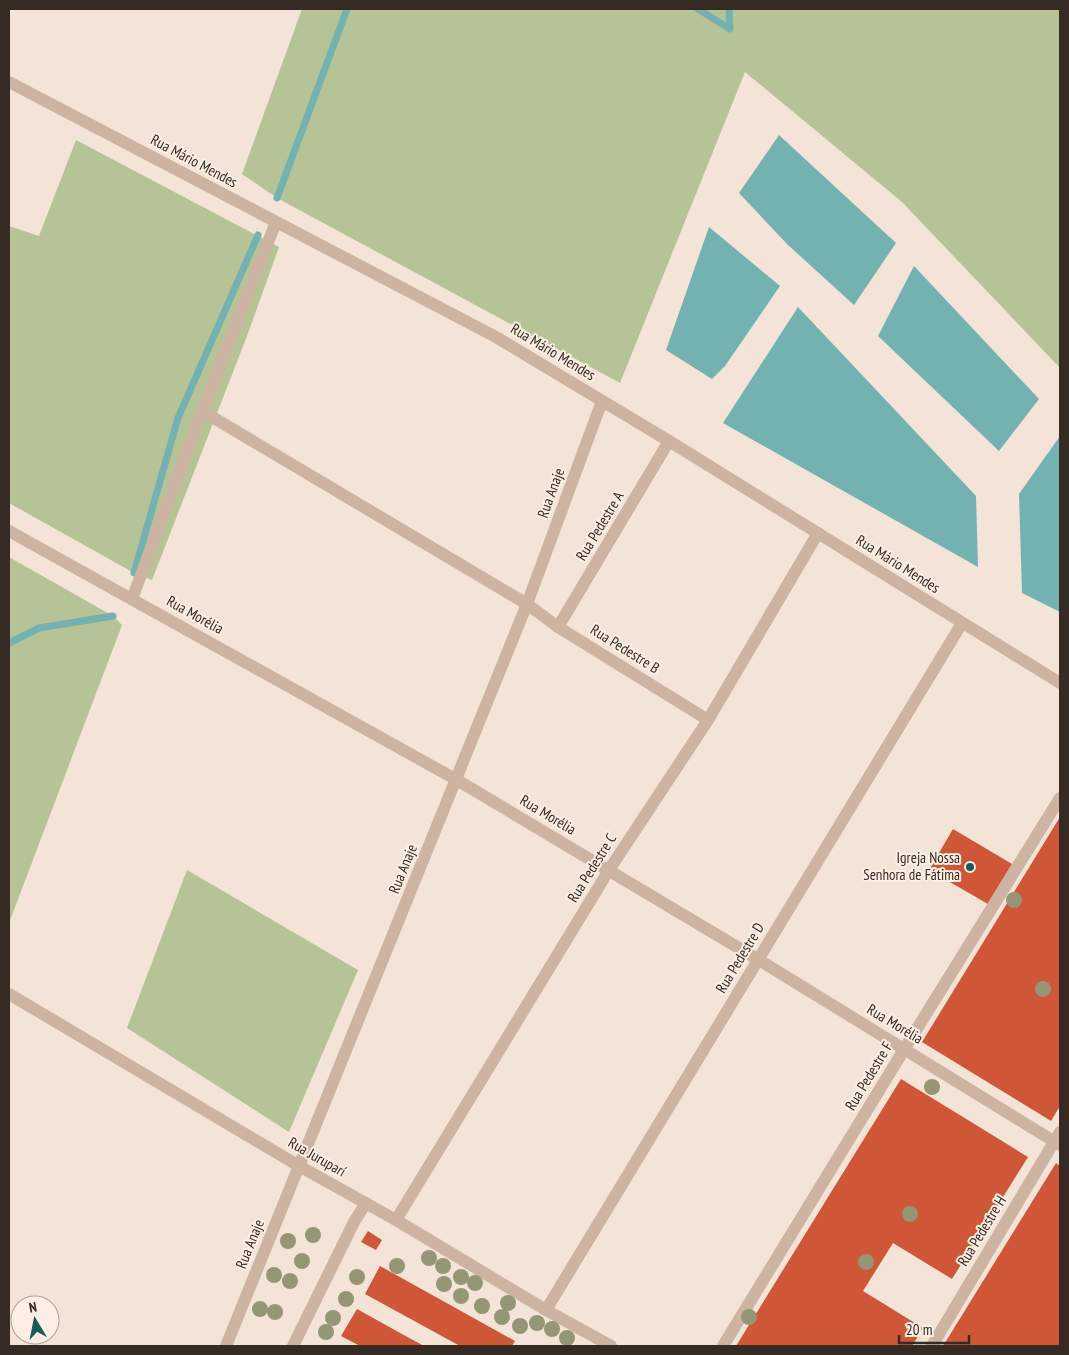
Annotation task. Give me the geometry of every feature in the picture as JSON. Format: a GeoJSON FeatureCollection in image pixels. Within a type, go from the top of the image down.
{"type":"FeatureCollection","features":[{"type":"Feature","properties":{"kind":"street","name":"Rua Mário Mendes"},"geometry":{"type":"LineString","coordinates":[[9,82],[496,337],[669,441],[1060,683]]}},
{"type":"Feature","properties":{"kind":"street"},"geometry":{"type":"LineString","coordinates":[[132,599],[202,411],[276,222]]}},
{"type":"Feature","properties":{"kind":"street","name":"Rua Anaje"},"geometry":{"type":"LineString","coordinates":[[226,1346],[457,780],[527,604],[602,401]]}},
{"type":"Feature","properties":{"kind":"street","name":"Rua Pedestre B"},"geometry":{"type":"LineString","coordinates":[[202,411],[527,604],[558,627],[708,720]]}},
{"type":"Feature","properties":{"kind":"street","name":"Rua Pedestre A"},"geometry":{"type":"LineString","coordinates":[[558,627],[669,441]]}},
{"type":"Feature","properties":{"kind":"street","name":"Rua Morélia"},"geometry":{"type":"LineString","coordinates":[[9,531],[457,780],[1058,1139]]}},
{"type":"Feature","properties":{"kind":"street","name":"Rua Pedestre C"},"geometry":{"type":"LineString","coordinates":[[396,1220],[609,870],[708,720],[818,533]]}},
{"type":"Feature","properties":{"kind":"street","name":"Rua Pedestre D"},"geometry":{"type":"LineString","coordinates":[[546,1310],[962,622]]}},
{"type":"Feature","properties":{"kind":"street","name":"Rua Pedestre F"},"geometry":{"type":"LineString","coordinates":[[723,1346],[904,1048],[1060,798]]}},
{"type":"Feature","properties":{"kind":"street","name":"Rua Juruparí"},"geometry":{"type":"LineString","coordinates":[[9,994],[299,1166],[396,1220],[546,1310],[611,1346]]}},
{"type":"Feature","properties":{"kind":"street","name":"Rua Pedestre H"},"geometry":{"type":"LineString","coordinates":[[932,1346],[1058,1139]]}},
{"type":"Feature","properties":{"kind":"street"},"geometry":{"type":"LineString","coordinates":[[293,1346],[354,1222],[366,1203]]}},
{"type":"Feature","properties":{"kind":"green space"},"geometry":{"type":"Polygon","coordinates":[[[302,9],[1060,9],[1060,368],[902,202],[745,72],[620,383],[277,198],[242,174],[302,9]]]}},
{"type":"Feature","properties":{"kind":"green space"},"geometry":{"type":"Polygon","coordinates":[[[76,140],[279,247],[247,336],[152,580],[134,573],[9,503],[9,226],[39,236],[76,140]]]}},
{"type":"Feature","properties":{"kind":"green space"},"geometry":{"type":"Polygon","coordinates":[[[9,557],[113,616],[122,625],[9,923],[9,557]]]}},
{"type":"Feature","properties":{"kind":"green space"},"geometry":{"type":"Polygon","coordinates":[[[187,870],[358,970],[289,1132],[127,1028],[187,870]]]}},
{"type":"Feature","properties":{"kind":"water"},"geometry":{"type":"Polygon","coordinates":[[[779,135],[896,243],[854,305],[788,245],[739,193],[779,135]]]}},
{"type":"Feature","properties":{"kind":"water"},"geometry":{"type":"Polygon","coordinates":[[[709,227],[780,286],[725,366],[712,379],[666,350],[709,227]]]}},
{"type":"Feature","properties":{"kind":"water"},"geometry":{"type":"Polygon","coordinates":[[[914,266],[1039,399],[999,451],[878,336],[914,266]]]}},
{"type":"Feature","properties":{"kind":"water"},"geometry":{"type":"Polygon","coordinates":[[[798,307],[976,496],[978,567],[723,423],[798,307]]]}},
{"type":"Feature","properties":{"kind":"water"},"geometry":{"type":"Polygon","coordinates":[[[1060,436],[1060,612],[1022,593],[1019,494],[1060,436]]]}},
{"type":"Feature","properties":{"kind":"building"},"geometry":{"type":"Polygon","coordinates":[[[1060,817],[1060,1106],[1051,1121],[922,1042],[1060,817]]]}},
{"type":"Feature","properties":{"kind":"building","name":"Igreja Nossa Senhora de Fátima"},"geometry":{"type":"Polygon","coordinates":[[[953,829],[1012,864],[988,904],[929,870],[953,829]]]}},
{"type":"Feature","properties":{"kind":"building"},"geometry":{"type":"Polygon","coordinates":[[[901,1079],[1028,1157],[952,1279],[893,1243],[863,1291],[923,1328],[912,1346],[736,1346],[901,1079]]]}},
{"type":"Feature","properties":{"kind":"building"},"geometry":{"type":"Polygon","coordinates":[[[1056,1163],[1060,1166],[1060,1346],[943,1346],[1056,1163]]]}},
{"type":"Feature","properties":{"kind":"building"},"geometry":{"type":"Polygon","coordinates":[[[368,1231],[382,1240],[376,1250],[361,1242],[368,1231]]]}},
{"type":"Feature","properties":{"kind":"building"},"geometry":{"type":"Polygon","coordinates":[[[380,1266],[515,1341],[512,1346],[460,1346],[365,1294],[380,1266]]]}},
{"type":"Feature","properties":{"kind":"building"},"geometry":{"type":"Polygon","coordinates":[[[357,1309],[424,1346],[360,1346],[341,1336],[357,1309]]]}},
{"type":"Feature","properties":{"kind":"waterway"},"geometry":{"type":"LineString","coordinates":[[277,198],[347,9]]}},
{"type":"Feature","properties":{"kind":"waterway"},"geometry":{"type":"LineString","coordinates":[[698,9],[730,29],[729,9]]}},
{"type":"Feature","properties":{"kind":"waterway"},"geometry":{"type":"LineString","coordinates":[[134,573],[178,418],[258,235]]}},
{"type":"Feature","properties":{"kind":"waterway"},"geometry":{"type":"LineString","coordinates":[[9,643],[39,628],[113,616]]}},
{"type":"Feature","properties":{"kind":"place","name":"Igreja Nossa Senhora de Fátima"},"geometry":{"type":"Point","coordinates":[970,867]}}]}
